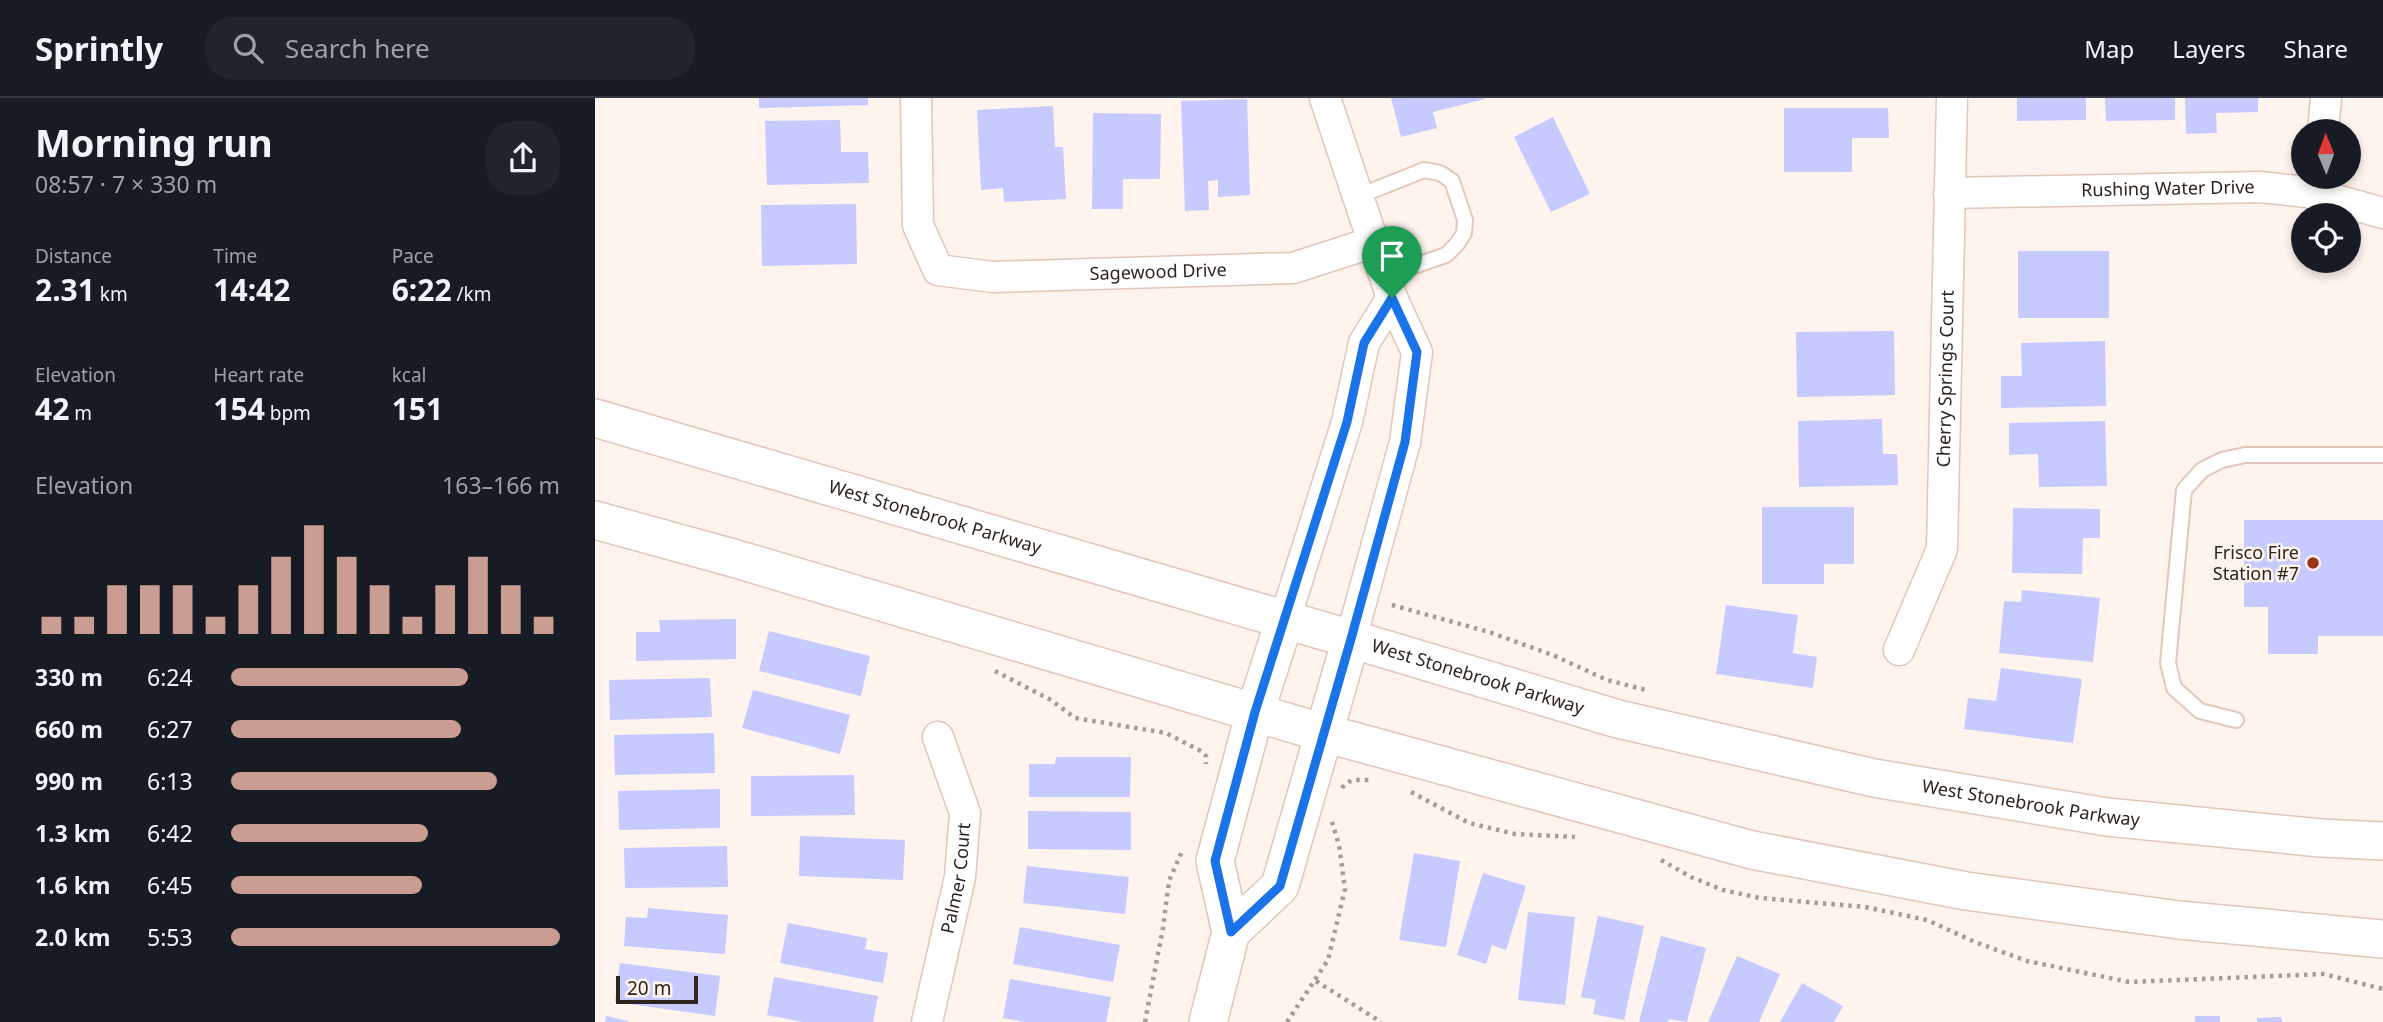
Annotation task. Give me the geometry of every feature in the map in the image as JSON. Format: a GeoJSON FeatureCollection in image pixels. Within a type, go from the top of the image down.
{"type":"FeatureCollection","features":[{"type":"Feature","properties":{"kind":"street","name":"Sagewood Drive"},"geometry":{"type":"LineString","coordinates":[[916,98],[918,225],[938,270],[993,277],[1293,268],[1374,242]]}},
{"type":"Feature","properties":{"kind":"street"},"geometry":{"type":"LineString","coordinates":[[1231,932],[1280,886],[1405,442],[1417,352],[1388,287],[1325,98]]}},
{"type":"Feature","properties":{"kind":"street","name":"Cherry Springs Court"},"geometry":{"type":"LineString","coordinates":[[1899,650],[1942,549],[1952,98]]}},
{"type":"Feature","properties":{"kind":"street"},"geometry":{"type":"LineString","coordinates":[[2324,119],[2326,98]]}},
{"type":"Feature","properties":{"kind":"street","name":"Rushing Water Drive"},"geometry":{"type":"LineString","coordinates":[[1949,193],[2291,186]]}},
{"type":"Feature","properties":{"kind":"street","name":"Rushing Water Drive"},"geometry":{"type":"LineString","coordinates":[[2320,189],[2383,213]]}},
{"type":"Feature","properties":{"kind":"street"},"geometry":{"type":"LineString","coordinates":[[1208,1022],[1231,932],[1215,861],[1255,712],[1347,422],[1364,343],[1388,287]]}},
{"type":"Feature","properties":{"kind":"street","name":"West Stonebrook Parkway"},"geometry":{"type":"LineString","coordinates":[[595,418],[1618,719],[1874,778],[2107,817],[2321,838],[2383,841]]}},
{"type":"Feature","properties":{"kind":"street"},"geometry":{"type":"LineString","coordinates":[[595,520],[746,561],[1324,733],[1765,853],[1966,891],[2179,920],[2383,939]]}},
{"type":"Feature","properties":{"kind":"street","name":"Palmer Court"},"geometry":{"type":"LineString","coordinates":[[927,1022],[960,877],[965,813],[939,737]]}},
{"type":"Feature","properties":{"kind":"lane"},"geometry":{"type":"LineString","coordinates":[[1359,196],[1424,170],[1440,173],[1452,181],[1465,220],[1464,233],[1446,255],[1388,287]]}},
{"type":"Feature","properties":{"kind":"lane"},"geometry":{"type":"LineString","coordinates":[[2236,720],[2200,711],[2174,688],[2168,663],[2184,490],[2202,470],[2222,460],[2245,456],[2383,455]]}},
{"type":"Feature","properties":{"kind":"path"},"geometry":{"type":"LineString","coordinates":[[1392,605],[1489,632],[1555,656],[1607,680],[1647,690]]}},
{"type":"Feature","properties":{"kind":"path"},"geometry":{"type":"LineString","coordinates":[[1201,751],[1206,756],[1207,770]]}},
{"type":"Feature","properties":{"kind":"path"},"geometry":{"type":"LineString","coordinates":[[1337,795],[1346,782]]}},
{"type":"Feature","properties":{"kind":"path"},"geometry":{"type":"LineString","coordinates":[[1287,1022],[1328,960],[1345,890],[1339,845],[1331,819]]}},
{"type":"Feature","properties":{"kind":"path"},"geometry":{"type":"LineString","coordinates":[[1145,1022],[1169,881],[1184,843]]}},
{"type":"Feature","properties":{"kind":"path"},"geometry":{"type":"LineString","coordinates":[[1316,981],[1381,1022]]}},
{"type":"Feature","properties":{"kind":"building"},"geometry":{"type":"Polygon","coordinates":[[[759,98],[868,98],[868,105],[759,108],[759,98]]]}},
{"type":"Feature","properties":{"kind":"building"},"geometry":{"type":"Polygon","coordinates":[[[1391,98],[1485,99],[1433,112],[1437,128],[1401,137],[1391,98]]]}},
{"type":"Feature","properties":{"kind":"building"},"geometry":{"type":"Polygon","coordinates":[[[2017,98],[2086,98],[2086,120],[2017,121],[2017,98]]]}},
{"type":"Feature","properties":{"kind":"building"},"geometry":{"type":"Polygon","coordinates":[[[2105,98],[2175,98],[2175,120],[2106,121],[2105,98]]]}},
{"type":"Feature","properties":{"kind":"building"},"geometry":{"type":"Polygon","coordinates":[[[2185,98],[2258,98],[2258,112],[2216,113],[2217,133],[2186,134],[2185,98]]]}},
{"type":"Feature","properties":{"kind":"building"},"geometry":{"type":"Polygon","coordinates":[[[1247,99],[1250,195],[1218,197],[1218,180],[1208,181],[1209,210],[1185,211],[1181,101],[1247,99]]]}},
{"type":"Feature","properties":{"kind":"building"},"geometry":{"type":"Polygon","coordinates":[[[1053,106],[1055,147],[1063,147],[1066,199],[1004,202],[1003,188],[981,190],[977,110],[1053,106]]]}},
{"type":"Feature","properties":{"kind":"building"},"geometry":{"type":"Polygon","coordinates":[[[1784,108],[1888,108],[1889,138],[1852,138],[1852,172],[1784,172],[1784,108]]]}},
{"type":"Feature","properties":{"kind":"building"},"geometry":{"type":"Polygon","coordinates":[[[1093,113],[1161,114],[1160,179],[1123,179],[1123,209],[1092,209],[1093,113]]]}},
{"type":"Feature","properties":{"kind":"building"},"geometry":{"type":"Polygon","coordinates":[[[1553,117],[1590,194],[1551,212],[1514,137],[1553,117]]]}},
{"type":"Feature","properties":{"kind":"building"},"geometry":{"type":"Polygon","coordinates":[[[840,120],[841,152],[868,152],[869,183],[767,185],[765,121],[840,120]]]}},
{"type":"Feature","properties":{"kind":"building"},"geometry":{"type":"Polygon","coordinates":[[[856,204],[857,264],[762,266],[761,205],[856,204]]]}},
{"type":"Feature","properties":{"kind":"building"},"geometry":{"type":"Polygon","coordinates":[[[2018,251],[2109,251],[2109,318],[2018,318],[2018,251]]]}},
{"type":"Feature","properties":{"kind":"building"},"geometry":{"type":"Polygon","coordinates":[[[1894,331],[1895,395],[1797,397],[1796,332],[1894,331]]]}},
{"type":"Feature","properties":{"kind":"building"},"geometry":{"type":"Polygon","coordinates":[[[2105,341],[2106,406],[2001,408],[2001,376],[2022,376],[2021,343],[2105,341]]]}},
{"type":"Feature","properties":{"kind":"building"},"geometry":{"type":"Polygon","coordinates":[[[1882,419],[1883,454],[1897,454],[1898,485],[1799,487],[1798,421],[1882,419]]]}},
{"type":"Feature","properties":{"kind":"building"},"geometry":{"type":"Polygon","coordinates":[[[2105,421],[2107,486],[2039,487],[2038,454],[2009,455],[2009,423],[2105,421]]]}},
{"type":"Feature","properties":{"kind":"building"},"geometry":{"type":"Polygon","coordinates":[[[1762,507],[1854,507],[1854,564],[1824,564],[1824,584],[1762,584],[1762,507]]]}},
{"type":"Feature","properties":{"kind":"building"},"geometry":{"type":"Polygon","coordinates":[[[2013,508],[2100,509],[2100,538],[2083,538],[2082,574],[2012,573],[2013,508]]]}},
{"type":"Feature","properties":{"kind":"building","name":"Frisco Fire Station #7"},"geometry":{"type":"Polygon","coordinates":[[[2244,520],[2383,520],[2383,636],[2318,636],[2318,654],[2268,654],[2268,607],[2244,607],[2244,520]]]}},
{"type":"Feature","properties":{"kind":"building"},"geometry":{"type":"Polygon","coordinates":[[[2022,590],[2100,598],[2093,662],[1999,653],[2004,601],[2021,602],[2022,590]]]}},
{"type":"Feature","properties":{"kind":"building"},"geometry":{"type":"Polygon","coordinates":[[[1726,605],[1798,615],[1793,653],[1817,657],[1813,688],[1716,674],[1726,605]]]}},
{"type":"Feature","properties":{"kind":"building"},"geometry":{"type":"Polygon","coordinates":[[[736,619],[736,659],[636,661],[636,632],[660,632],[659,620],[736,619]]]}},
{"type":"Feature","properties":{"kind":"building"},"geometry":{"type":"Polygon","coordinates":[[[769,631],[870,656],[861,696],[759,671],[769,631]]]}},
{"type":"Feature","properties":{"kind":"building"},"geometry":{"type":"Polygon","coordinates":[[[2001,668],[2082,679],[2073,743],[1964,729],[1968,698],[1996,701],[2001,668]]]}},
{"type":"Feature","properties":{"kind":"building"},"geometry":{"type":"Polygon","coordinates":[[[710,678],[712,717],[610,720],[609,680],[710,678]]]}},
{"type":"Feature","properties":{"kind":"building"},"geometry":{"type":"Polygon","coordinates":[[[753,690],[850,715],[840,754],[742,728],[753,690]]]}},
{"type":"Feature","properties":{"kind":"building"},"geometry":{"type":"Polygon","coordinates":[[[714,733],[715,773],[615,775],[614,735],[714,733]]]}},
{"type":"Feature","properties":{"kind":"building"},"geometry":{"type":"Polygon","coordinates":[[[1056,757],[1131,757],[1130,797],[1029,797],[1029,764],[1055,764],[1056,757]]]}},
{"type":"Feature","properties":{"kind":"building"},"geometry":{"type":"Polygon","coordinates":[[[854,775],[855,815],[751,816],[751,776],[854,775]]]}},
{"type":"Feature","properties":{"kind":"building"},"geometry":{"type":"Polygon","coordinates":[[[720,789],[720,828],[619,830],[618,791],[720,789]]]}},
{"type":"Feature","properties":{"kind":"building"},"geometry":{"type":"Polygon","coordinates":[[[1028,811],[1131,812],[1131,850],[1028,849],[1028,811]]]}},
{"type":"Feature","properties":{"kind":"building"},"geometry":{"type":"Polygon","coordinates":[[[800,836],[905,840],[903,880],[799,876],[800,836]]]}},
{"type":"Feature","properties":{"kind":"building"},"geometry":{"type":"Polygon","coordinates":[[[727,846],[728,887],[625,888],[624,848],[727,846]]]}},
{"type":"Feature","properties":{"kind":"building"},"geometry":{"type":"Polygon","coordinates":[[[1414,853],[1460,861],[1446,947],[1399,940],[1414,853]]]}},
{"type":"Feature","properties":{"kind":"building"},"geometry":{"type":"Polygon","coordinates":[[[1027,866],[1129,877],[1125,914],[1023,903],[1027,866]]]}},
{"type":"Feature","properties":{"kind":"building"},"geometry":{"type":"Polygon","coordinates":[[[1483,873],[1526,886],[1506,950],[1492,945],[1486,964],[1457,955],[1483,873]]]}},
{"type":"Feature","properties":{"kind":"building"},"geometry":{"type":"Polygon","coordinates":[[[648,908],[728,915],[725,954],[624,946],[626,917],[647,918],[648,908]]]}},
{"type":"Feature","properties":{"kind":"building"},"geometry":{"type":"Polygon","coordinates":[[[1528,912],[1575,917],[1565,1005],[1518,1000],[1528,912]]]}},
{"type":"Feature","properties":{"kind":"building"},"geometry":{"type":"Polygon","coordinates":[[[1598,916],[1644,926],[1624,1020],[1593,1014],[1596,1000],[1581,997],[1598,916]]]}},
{"type":"Feature","properties":{"kind":"building"},"geometry":{"type":"Polygon","coordinates":[[[788,923],[867,938],[865,949],[888,953],[883,983],[780,963],[788,923]]]}},
{"type":"Feature","properties":{"kind":"building"},"geometry":{"type":"Polygon","coordinates":[[[1020,927],[1120,945],[1113,982],[1013,964],[1020,927]]]}},
{"type":"Feature","properties":{"kind":"building"},"geometry":{"type":"Polygon","coordinates":[[[1661,936],[1706,948],[1687,1022],[1669,1019],[1668,1022],[1639,1022],[1661,936]]]}},
{"type":"Feature","properties":{"kind":"building"},"geometry":{"type":"Polygon","coordinates":[[[1737,956],[1780,974],[1759,1022],[1708,1022],[1737,956]]]}},
{"type":"Feature","properties":{"kind":"building"},"geometry":{"type":"Polygon","coordinates":[[[620,963],[720,976],[715,1016],[615,1002],[620,963]]]}},
{"type":"Feature","properties":{"kind":"building"},"geometry":{"type":"Polygon","coordinates":[[[774,977],[878,996],[873,1022],[803,1022],[767,1015],[774,977]]]}},
{"type":"Feature","properties":{"kind":"building"},"geometry":{"type":"Polygon","coordinates":[[[1010,979],[1111,997],[1106,1022],[1025,1022],[1003,1018],[1010,979]]]}},
{"type":"Feature","properties":{"kind":"building"},"geometry":{"type":"Polygon","coordinates":[[[1802,983],[1843,1006],[1834,1022],[1780,1022],[1802,983]]]}},
{"type":"Feature","properties":{"kind":"building"},"geometry":{"type":"Polygon","coordinates":[[[606,1016],[628,1021],[628,1022],[605,1022],[606,1016]]]}},
{"type":"Feature","properties":{"kind":"building"},"geometry":{"type":"Polygon","coordinates":[[[2195,1016],[2220,1016],[2220,1022],[2195,1022],[2195,1016]]]}},
{"type":"Feature","properties":{"kind":"building"},"geometry":{"type":"Polygon","coordinates":[[[2281,1017],[2282,1022],[2257,1022],[2257,1018],[2281,1017]]]}},
{"type":"Feature","properties":{"kind":"place","name":"Frisco Fire Station #7"},"geometry":{"type":"Point","coordinates":[2313,563]}},
{"type":"Feature","properties":{"kind":"route"},"geometry":{"type":"LineString","coordinates":[[1392,298],[1417,352],[1405,442],[1280,886],[1231,932],[1215,861],[1255,712],[1347,422],[1364,343],[1392,298]]}}]}
